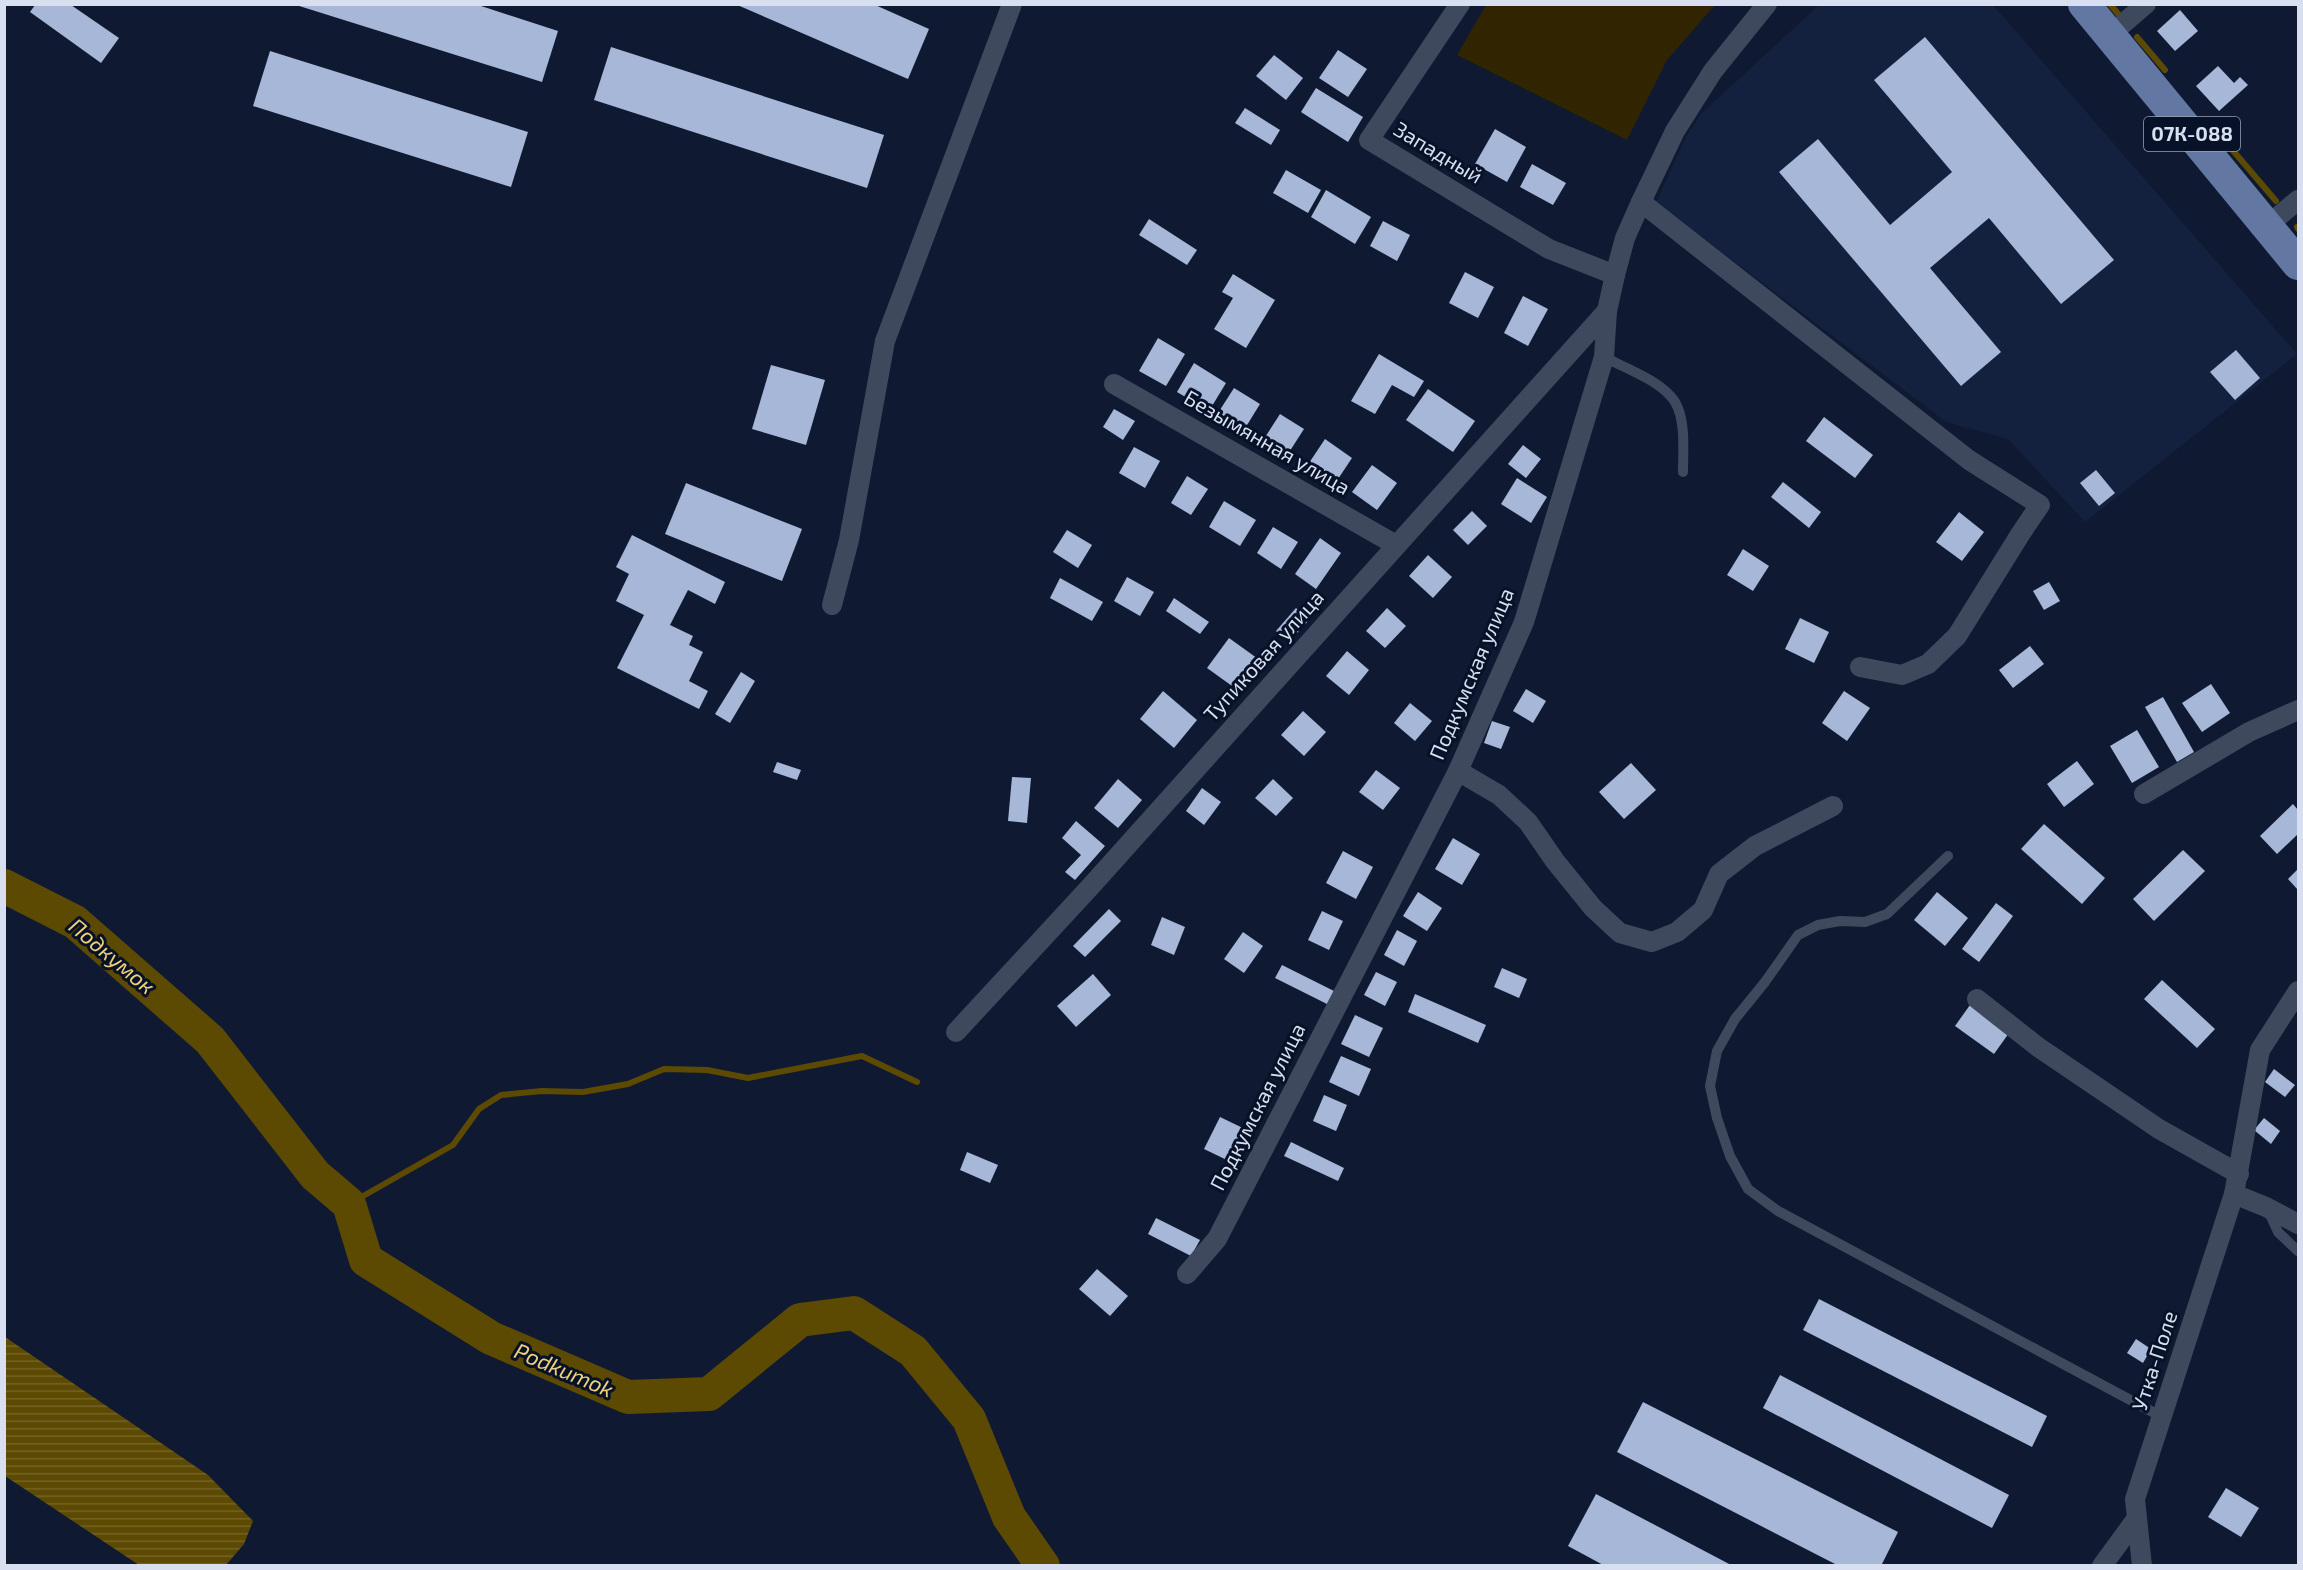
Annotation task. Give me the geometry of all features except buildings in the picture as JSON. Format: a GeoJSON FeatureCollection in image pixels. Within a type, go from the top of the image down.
{"type":"FeatureCollection","features":[{"type":"Feature","properties":{"kind":"main road","name":"07К-088"},"geometry":{"type":"LineString","coordinates":[[2084,4],[2298,264]]}},
{"type":"Feature","properties":{"kind":"street"},"geometry":{"type":"LineString","coordinates":[[832,605],[849,540],[885,341],[1012,4]]}},
{"type":"Feature","properties":{"kind":"street","name":"Подкумская улица"},"geometry":{"type":"LineString","coordinates":[[1187,1274],[1217,1239],[1458,771],[1524,622],[1604,357],[1607,311],[1625,238],[1675,131],[1713,71],[1767,4]]}},
{"type":"Feature","properties":{"kind":"street"},"geometry":{"type":"LineString","coordinates":[[2110,35],[2146,4]]}},
{"type":"Feature","properties":{"kind":"street","name":"Западный"},"geometry":{"type":"LineString","coordinates":[[1456,10],[1370,140],[1549,249],[1615,275]]}},
{"type":"Feature","properties":{"kind":"street"},"geometry":{"type":"LineString","coordinates":[[2267,226],[2298,200]]}},
{"type":"Feature","properties":{"kind":"street"},"geometry":{"type":"LineString","coordinates":[[1641,202],[1969,460],[2040,505],[1957,636],[1928,664],[1902,675],[1860,667]]}},
{"type":"Feature","properties":{"kind":"street","name":"Тупиковая улица"},"geometry":{"type":"LineString","coordinates":[[956,1032],[1091,886],[1607,311]]}},
{"type":"Feature","properties":{"kind":"street","name":"Безымянная улица"},"geometry":{"type":"LineString","coordinates":[[1114,384],[1396,545]]}},
{"type":"Feature","properties":{"kind":"street"},"geometry":{"type":"LineString","coordinates":[[2144,794],[2249,732],[2298,710]]}},
{"type":"Feature","properties":{"kind":"street"},"geometry":{"type":"LineString","coordinates":[[1458,771],[1499,795],[1528,822],[1555,861],[1593,908],[1620,933],[1652,942],[1677,932],[1703,910],[1719,874],[1755,846],[1833,806]]}},
{"type":"Feature","properties":{"kind":"street","name":"Утка-Поле"},"geometry":{"type":"LineString","coordinates":[[2142,1566],[2136,1499],[2234,1194],[2260,1050],[2298,991]]}},
{"type":"Feature","properties":{"kind":"street"},"geometry":{"type":"LineString","coordinates":[[1977,999],[2038,1047],[2158,1129],[2239,1174]]}},
{"type":"Feature","properties":{"kind":"street"},"geometry":{"type":"LineString","coordinates":[[2234,1194],[2298,1224]]}},
{"type":"Feature","properties":{"kind":"street"},"geometry":{"type":"LineString","coordinates":[[2102,1566],[2137,1518]]}},
{"type":"Feature","properties":{"kind":"lane"},"geometry":{"type":"LineString","coordinates":[[1604,357],[1656,384],[1675,402],[1683,430],[1683,472]]}},
{"type":"Feature","properties":{"kind":"lane"},"geometry":{"type":"LineString","coordinates":[[1948,856],[1887,914],[1865,922],[1840,921],[1818,925],[1798,935],[1765,982],[1735,1019],[1717,1051],[1710,1086],[1717,1118],[1730,1156],[1748,1189],[1778,1211],[2162,1417]]}},
{"type":"Feature","properties":{"kind":"lane"},"geometry":{"type":"LineString","coordinates":[[2266,1208],[2278,1232],[2298,1251]]}},
{"type":"Feature","properties":{"kind":"shaded area"},"geometry":{"type":"Polygon","coordinates":[[[1486,5],[1715,5],[1667,60],[1627,140],[1457,55],[1486,5]]]}},
{"type":"Feature","properties":{"kind":"shaded area"},"geometry":{"type":"Polygon","coordinates":[[[1819,5],[1993,5],[2297,354],[2085,522],[2008,439],[1946,422],[1656,202],[1686,137],[1701,114],[1819,5]]]}},
{"type":"Feature","properties":{"kind":"shaded area"},"geometry":{"type":"Polygon","coordinates":[[[5,1337],[208,1475],[253,1521],[244,1544],[226,1565],[139,1565],[5,1476],[5,1337]]]}},
{"type":"Feature","properties":{"kind":"waterway"},"geometry":{"type":"LineString","coordinates":[[2110,4],[2119,15]]}},
{"type":"Feature","properties":{"kind":"waterway"},"geometry":{"type":"LineString","coordinates":[[2137,37],[2165,70]]}},
{"type":"Feature","properties":{"kind":"waterway"},"geometry":{"type":"LineString","coordinates":[[2212,126],[2276,201]]}},
{"type":"Feature","properties":{"kind":"waterway","name":"Podkumok"},"geometry":{"type":"LineString","coordinates":[[4,886],[75,922],[210,1040],[315,1175],[349,1204],[366,1260],[491,1338],[628,1397],[709,1394],[800,1320],[854,1313],[913,1351],[969,1419],[1009,1517],[1043,1566]]}},
{"type":"Feature","properties":{"kind":"waterway"},"geometry":{"type":"LineString","coordinates":[[349,1204],[453,1145],[479,1109],[501,1095],[542,1091],[583,1092],[628,1084],[664,1069],[707,1070],[748,1078],[862,1056],[917,1082]]}},
{"type":"Feature","properties":{"kind":"water label","name":"Подкумок"},"geometry":{"type":"Point","coordinates":[112,956]}}]}
